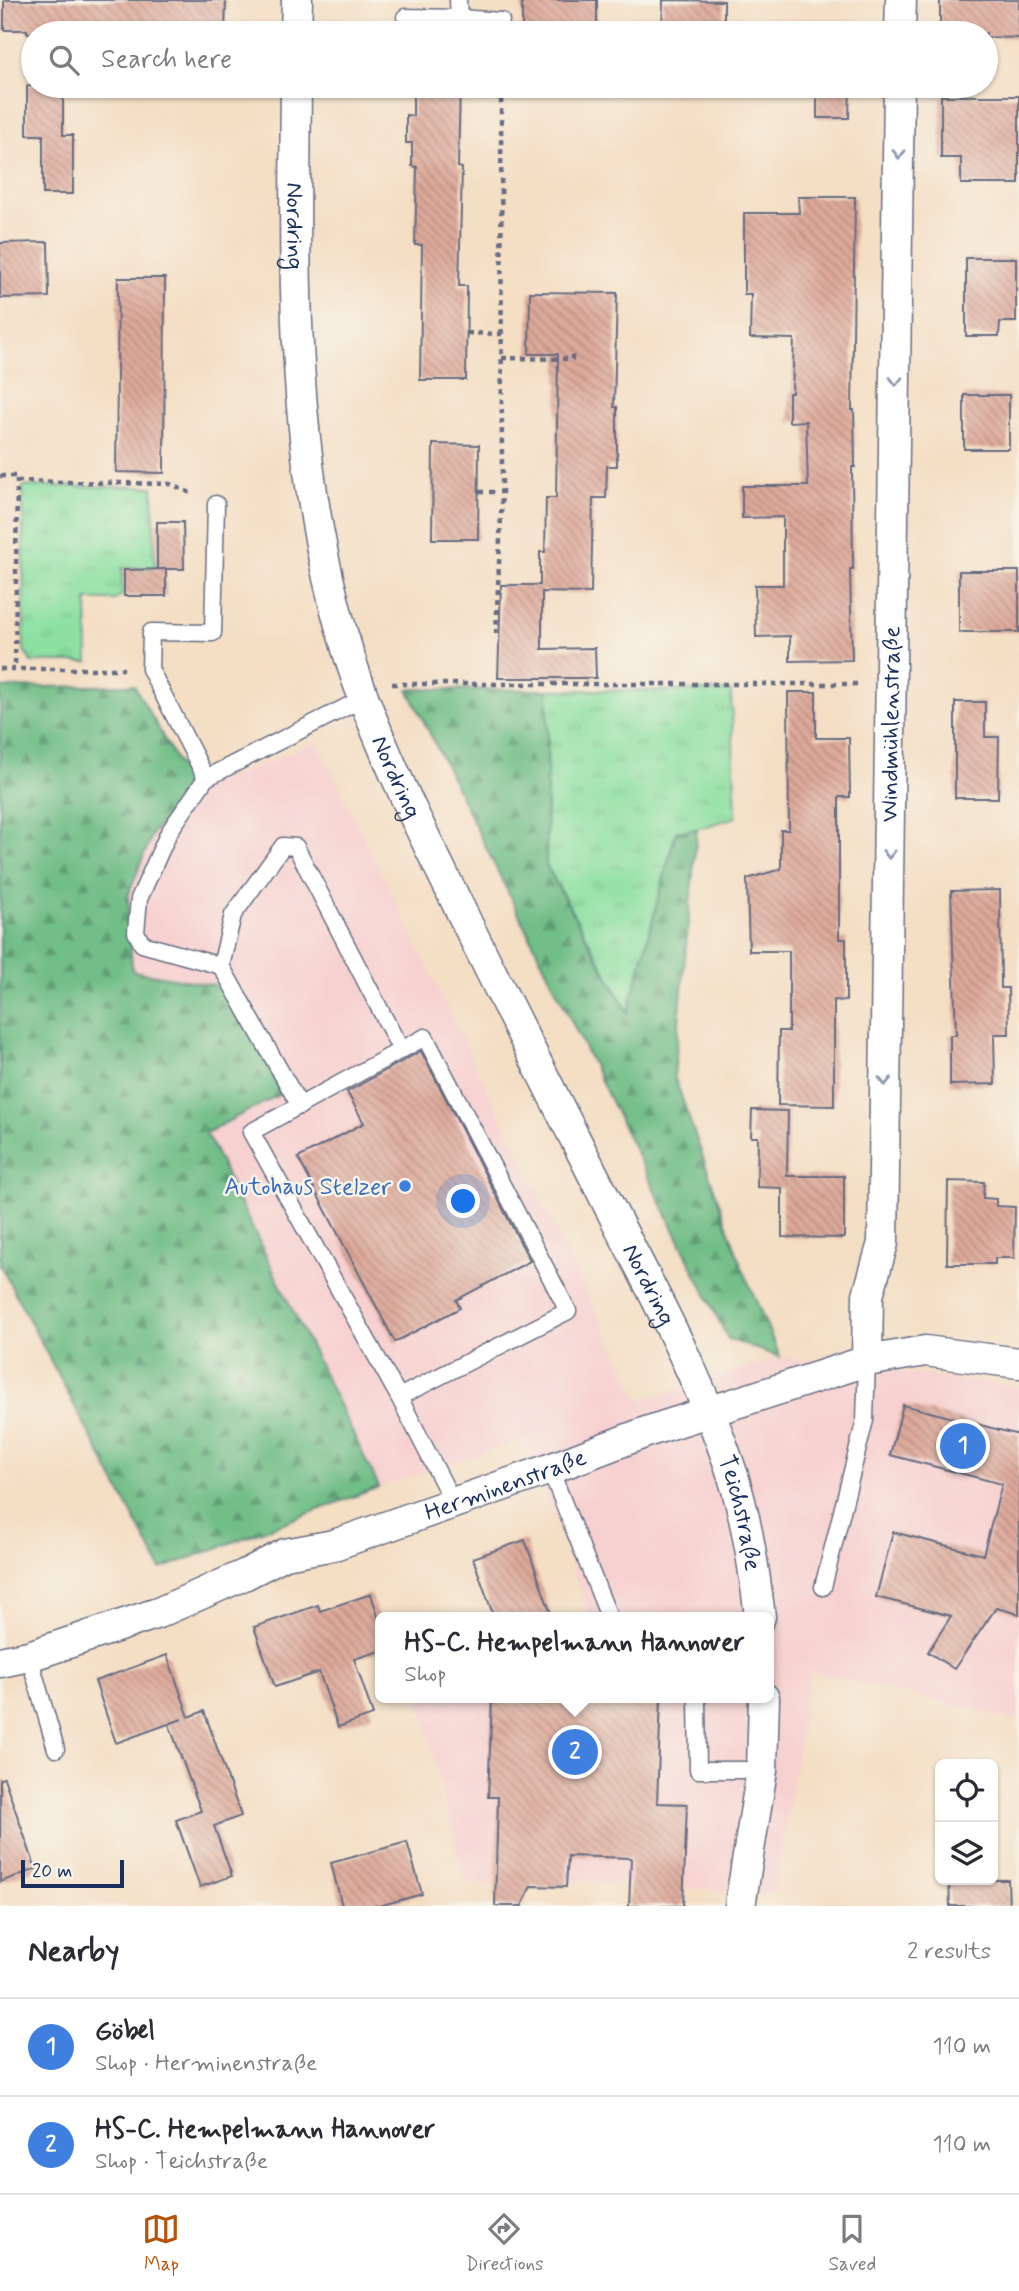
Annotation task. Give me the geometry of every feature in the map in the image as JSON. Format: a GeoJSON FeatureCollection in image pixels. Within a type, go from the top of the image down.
{"type":"FeatureCollection","features":[{"type":"Feature","properties":{"kind":"street"},"geometry":{"type":"LineString","coordinates":[[296,21],[297,0]]}},
{"type":"Feature","properties":{"kind":"street"},"geometry":{"type":"LineString","coordinates":[[900,21],[901,0]]}},
{"type":"Feature","properties":{"kind":"street","name":"Nordring"},"geometry":{"type":"LineString","coordinates":[[296,98],[294,285],[302,423],[313,505],[330,590],[362,692],[393,773],[674,1334],[709,1412]]}},
{"type":"Feature","properties":{"kind":"street","name":"Windmühlenstraße"},"geometry":{"type":"LineString","coordinates":[[867,1361],[868,1295],[883,1243],[900,98]]}},
{"type":"Feature","properties":{"kind":"street","name":"Herminenstraße"},"geometry":{"type":"LineString","coordinates":[[0,1662],[29,1656],[158,1613],[285,1554],[334,1545],[454,1504],[649,1431],[867,1361],[925,1351],[1019,1363]]}},
{"type":"Feature","properties":{"kind":"street","name":"Teichstraße"},"geometry":{"type":"LineString","coordinates":[[709,1412],[737,1492],[752,1554],[759,1612]]}},
{"type":"Feature","properties":{"kind":"street"},"geometry":{"type":"LineString","coordinates":[[740,1906],[762,1770],[764,1703]]}},
{"type":"Feature","properties":{"kind":"lane"},"geometry":{"type":"LineString","coordinates":[[458,0],[458,18]]}},
{"type":"Feature","properties":{"kind":"lane"},"geometry":{"type":"LineString","coordinates":[[405,17],[501,21]]}},
{"type":"Feature","properties":{"kind":"lane"},"geometry":{"type":"LineString","coordinates":[[206,778],[150,669],[151,632],[213,633],[216,504]]}},
{"type":"Feature","properties":{"kind":"lane"},"geometry":{"type":"LineString","coordinates":[[221,966],[142,944],[136,932],[139,899],[169,832],[206,778],[362,692]]}},
{"type":"Feature","properties":{"kind":"lane"},"geometry":{"type":"LineString","coordinates":[[300,1106],[221,966],[233,915],[283,846],[296,847],[401,1050]]}},
{"type":"Feature","properties":{"kind":"lane"},"geometry":{"type":"LineString","coordinates":[[399,1397],[568,1311],[425,1037],[251,1132],[399,1397],[454,1504]]}},
{"type":"Feature","properties":{"kind":"lane"},"geometry":{"type":"LineString","coordinates":[[823,1587],[864,1420],[867,1361]]}},
{"type":"Feature","properties":{"kind":"lane"},"geometry":{"type":"LineString","coordinates":[[550,1469],[608,1612]]}},
{"type":"Feature","properties":{"kind":"lane"},"geometry":{"type":"LineString","coordinates":[[29,1656],[56,1749]]}},
{"type":"Feature","properties":{"kind":"lane"},"geometry":{"type":"LineString","coordinates":[[697,1703],[698,1770],[762,1770]]}},
{"type":"Feature","properties":{"kind":"path"},"geometry":{"type":"LineString","coordinates":[[496,634],[502,492],[501,98]]}},
{"type":"Feature","properties":{"kind":"path"},"geometry":{"type":"LineString","coordinates":[[467,333],[502,334]]}},
{"type":"Feature","properties":{"kind":"path"},"geometry":{"type":"LineString","coordinates":[[502,358],[572,359],[572,355]]}},
{"type":"Feature","properties":{"kind":"path"},"geometry":{"type":"LineString","coordinates":[[0,476],[17,476],[15,669]]}},
{"type":"Feature","properties":{"kind":"path"},"geometry":{"type":"LineString","coordinates":[[17,481],[170,484],[216,504]]}},
{"type":"Feature","properties":{"kind":"path"},"geometry":{"type":"LineString","coordinates":[[479,492],[502,492]]}},
{"type":"Feature","properties":{"kind":"path"},"geometry":{"type":"LineString","coordinates":[[0,669],[150,669]]}},
{"type":"Feature","properties":{"kind":"path"},"geometry":{"type":"LineString","coordinates":[[362,692],[402,684],[892,684]]}},
{"type":"Feature","properties":{"kind":"shaded area"},"geometry":{"type":"Polygon","coordinates":[[[317,741],[640,1401],[780,1357],[1019,1387],[1019,1721],[810,1671],[775,1893],[567,1880],[566,1887],[523,1886],[496,1877],[494,1884],[465,1882],[420,1703],[774,1703],[774,1612],[588,1612],[551,1507],[523,1440],[379,1487],[206,1133],[283,1092],[225,987],[132,971],[128,896],[153,832],[194,792],[317,741]]]}},
{"type":"Feature","properties":{"kind":"green space"},"geometry":{"type":"Polygon","coordinates":[[[23,486],[153,487],[155,568],[122,568],[122,595],[115,600],[87,600],[88,662],[31,662],[24,650],[23,486]]]}},
{"type":"Feature","properties":{"kind":"green space"},"geometry":{"type":"Polygon","coordinates":[[[134,685],[194,792],[153,832],[128,896],[132,971],[225,987],[284,1092],[206,1133],[379,1487],[161,1569],[0,1265],[0,688],[134,685]]]}},
{"type":"Feature","properties":{"kind":"green space"},"geometry":{"type":"Polygon","coordinates":[[[408,689],[548,690],[546,865],[628,1013],[676,832],[697,829],[674,1076],[743,1270],[780,1357],[728,1339],[408,689]]]}},
{"type":"Feature","properties":{"kind":"green space"},"geometry":{"type":"Polygon","coordinates":[[[548,690],[731,691],[736,817],[697,829],[676,832],[629,1013],[546,865],[548,690]]]}},
{"type":"Feature","properties":{"kind":"building"},"geometry":{"type":"Polygon","coordinates":[[[4,0],[226,0],[225,21],[21,21],[21,30],[4,30],[4,0]]]}},
{"type":"Feature","properties":{"kind":"building"},"geometry":{"type":"Polygon","coordinates":[[[522,0],[597,0],[597,21],[522,21],[522,0]]]}},
{"type":"Feature","properties":{"kind":"building"},"geometry":{"type":"Polygon","coordinates":[[[663,0],[724,1],[724,21],[662,21],[663,0]]]}},
{"type":"Feature","properties":{"kind":"building"},"geometry":{"type":"Polygon","coordinates":[[[940,0],[1019,0],[1019,38],[998,37],[998,21],[940,21],[940,0]]]}},
{"type":"Feature","properties":{"kind":"building"},"geometry":{"type":"Polygon","coordinates":[[[1019,96],[1019,184],[961,184],[961,158],[941,158],[941,98],[1019,96]]]}},
{"type":"Feature","properties":{"kind":"building"},"geometry":{"type":"Polygon","coordinates":[[[27,98],[63,98],[63,135],[73,135],[73,194],[43,194],[43,135],[27,135],[27,98]]]}},
{"type":"Feature","properties":{"kind":"building"},"geometry":{"type":"Polygon","coordinates":[[[413,98],[460,98],[458,167],[462,168],[459,286],[467,286],[466,380],[420,380],[422,245],[415,245],[417,167],[412,166],[412,143],[406,143],[406,115],[413,116],[413,98]]]}},
{"type":"Feature","properties":{"kind":"building"},"geometry":{"type":"Polygon","coordinates":[[[817,98],[850,98],[849,118],[817,118],[817,98]]]}},
{"type":"Feature","properties":{"kind":"building"},"geometry":{"type":"Polygon","coordinates":[[[798,197],[855,197],[852,410],[855,467],[852,467],[853,569],[850,569],[852,660],[790,661],[790,636],[756,637],[755,585],[783,585],[783,517],[742,518],[742,486],[808,486],[806,421],[789,422],[794,339],[750,338],[751,294],[744,294],[744,213],[799,213],[798,197]]]}},
{"type":"Feature","properties":{"kind":"building"},"geometry":{"type":"Polygon","coordinates":[[[48,242],[49,297],[0,298],[0,243],[48,242]]]}},
{"type":"Feature","properties":{"kind":"building"},"geometry":{"type":"Polygon","coordinates":[[[966,258],[1016,258],[1016,322],[1000,322],[999,336],[966,336],[966,258]]]}},
{"type":"Feature","properties":{"kind":"building"},"geometry":{"type":"Polygon","coordinates":[[[118,278],[165,278],[164,473],[116,472],[118,278]]]}},
{"type":"Feature","properties":{"kind":"building"},"geometry":{"type":"Polygon","coordinates":[[[530,292],[617,293],[614,407],[617,407],[617,466],[607,466],[606,498],[593,498],[591,593],[542,592],[542,649],[595,648],[596,678],[498,678],[501,585],[540,585],[540,552],[545,552],[546,498],[556,498],[558,354],[529,354],[530,292]]]}},
{"type":"Feature","properties":{"kind":"building"},"geometry":{"type":"Polygon","coordinates":[[[964,395],[1009,395],[1009,449],[964,449],[964,395]]]}},
{"type":"Feature","properties":{"kind":"building"},"geometry":{"type":"Polygon","coordinates":[[[433,444],[479,445],[478,539],[432,539],[433,444]]]}},
{"type":"Feature","properties":{"kind":"building"},"geometry":{"type":"Polygon","coordinates":[[[157,522],[183,522],[184,569],[157,569],[157,522]]]}},
{"type":"Feature","properties":{"kind":"building"},"geometry":{"type":"Polygon","coordinates":[[[166,569],[166,596],[124,596],[124,570],[166,569]]]}},
{"type":"Feature","properties":{"kind":"building"},"geometry":{"type":"Polygon","coordinates":[[[959,571],[1019,571],[1019,632],[959,632],[959,571]]]}},
{"type":"Feature","properties":{"kind":"building"},"geometry":{"type":"Polygon","coordinates":[[[788,692],[816,692],[816,738],[849,738],[850,797],[839,797],[839,939],[846,939],[846,1001],[834,1000],[834,1106],[778,1105],[779,1031],[789,1031],[789,951],[749,951],[747,879],[781,869],[781,830],[789,830],[788,692]]]}},
{"type":"Feature","properties":{"kind":"building"},"geometry":{"type":"Polygon","coordinates":[[[955,702],[985,702],[985,737],[999,737],[998,798],[955,798],[955,702]]]}},
{"type":"Feature","properties":{"kind":"building"},"geometry":{"type":"Polygon","coordinates":[[[1000,890],[1001,988],[1008,988],[1009,1034],[994,1034],[995,1084],[950,1085],[950,1035],[956,1035],[951,891],[1000,890]]]}},
{"type":"Feature","properties":{"kind":"building","name":"Autohaus Stelzer"},"geometry":{"type":"Polygon","coordinates":[[[421,1051],[530,1261],[456,1300],[460,1308],[395,1342],[298,1158],[364,1123],[347,1092],[421,1051]]]}},
{"type":"Feature","properties":{"kind":"building"},"geometry":{"type":"Polygon","coordinates":[[[752,1110],[788,1111],[787,1176],[844,1176],[844,1238],[782,1237],[782,1188],[757,1187],[758,1137],[751,1137],[752,1110]]]}},
{"type":"Feature","properties":{"kind":"building"},"geometry":{"type":"Polygon","coordinates":[[[948,1181],[984,1182],[983,1198],[996,1199],[996,1206],[1015,1207],[1014,1258],[995,1258],[995,1264],[947,1264],[948,1181]]]}},
{"type":"Feature","properties":{"kind":"building"},"geometry":{"type":"Polygon","coordinates":[[[903,1405],[1019,1435],[1019,1614],[996,1608],[954,1669],[928,1652],[951,1616],[876,1597],[893,1532],[983,1555],[1002,1484],[890,1455],[903,1405]]]}},
{"type":"Feature","properties":{"kind":"building"},"geometry":{"type":"Polygon","coordinates":[[[525,1540],[550,1612],[492,1612],[473,1558],[525,1540]]]}},
{"type":"Feature","properties":{"kind":"building"},"geometry":{"type":"Polygon","coordinates":[[[371,1594],[377,1612],[375,1653],[354,1659],[373,1715],[338,1727],[319,1672],[275,1687],[254,1627],[318,1605],[320,1611],[371,1594]]]}},
{"type":"Feature","properties":{"kind":"building"},"geometry":{"type":"Polygon","coordinates":[[[167,1655],[189,1717],[204,1711],[241,1816],[214,1826],[232,1876],[200,1887],[176,1820],[201,1811],[169,1724],[182,1719],[116,1743],[95,1681],[167,1655]]]}},
{"type":"Feature","properties":{"kind":"building"},"geometry":{"type":"Polygon","coordinates":[[[492,1703],[661,1703],[657,1803],[687,1804],[683,1906],[629,1906],[631,1858],[568,1856],[566,1887],[531,1886],[522,1906],[495,1906],[498,1797],[488,1797],[492,1703]]]}},
{"type":"Feature","properties":{"kind":"building"},"geometry":{"type":"Polygon","coordinates":[[[4,1778],[36,1869],[0,1882],[0,1779],[4,1778]]]}},
{"type":"Feature","properties":{"kind":"building"},"geometry":{"type":"Polygon","coordinates":[[[407,1842],[422,1894],[379,1906],[342,1906],[331,1863],[407,1842]]]}},
{"type":"Feature","properties":{"kind":"building"},"geometry":{"type":"Polygon","coordinates":[[[998,1880],[1008,1880],[1009,1906],[950,1906],[949,1885],[998,1885],[998,1880]]]}},
{"type":"Feature","properties":{"kind":"place","name":"Autohaus Stelzer"},"geometry":{"type":"Point","coordinates":[405,1186]}},
{"type":"Feature","properties":{"kind":"place","name":"Göbel"},"geometry":{"type":"Point","coordinates":[963,1446]}},
{"type":"Feature","properties":{"kind":"place","name":"HS-C. Hempelmann Hannover"},"geometry":{"type":"Point","coordinates":[575,1752]}}]}
